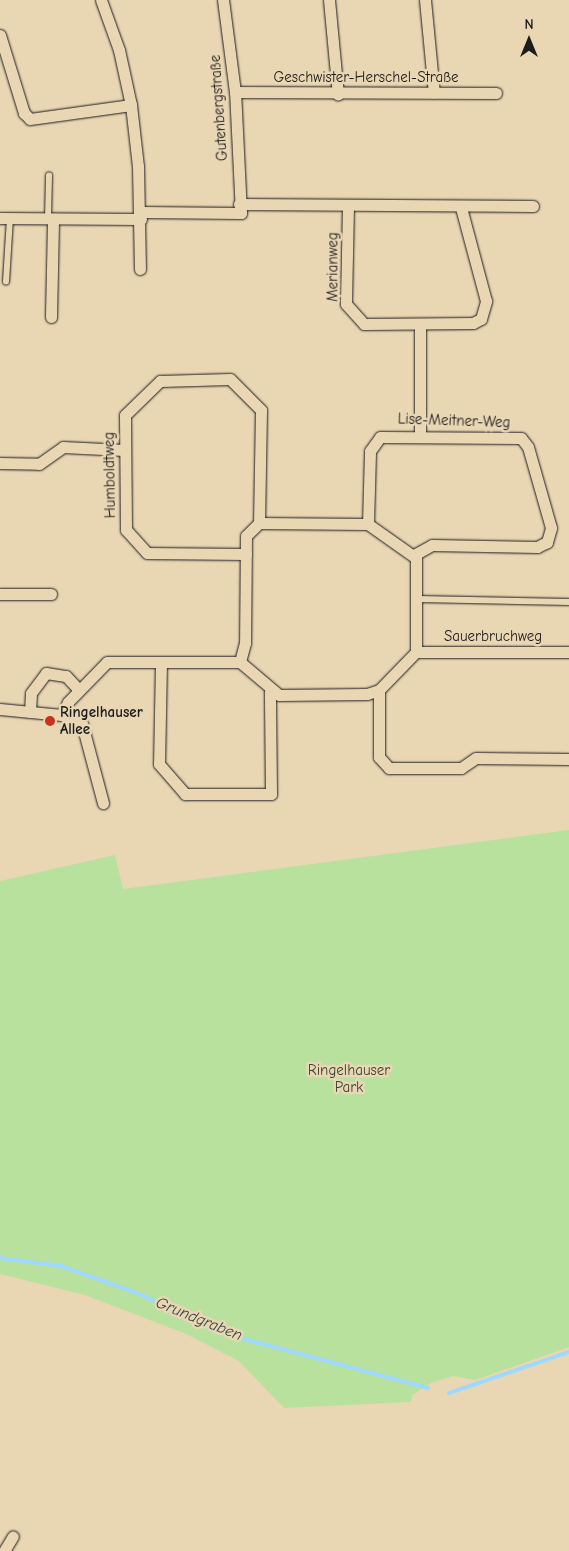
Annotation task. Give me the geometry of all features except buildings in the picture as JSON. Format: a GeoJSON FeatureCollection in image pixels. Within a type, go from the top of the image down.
{"type":"FeatureCollection","features":[{"type":"Feature","properties":{"kind":"street"},"geometry":{"type":"LineString","coordinates":[[100,0],[119,50],[131,105],[141,215],[140,269]]}},
{"type":"Feature","properties":{"kind":"street","name":"Gutenbergstraße"},"geometry":{"type":"LineString","coordinates":[[223,0],[235,92],[240,209]]}},
{"type":"Feature","properties":{"kind":"street"},"geometry":{"type":"LineString","coordinates":[[329,0],[338,95]]}},
{"type":"Feature","properties":{"kind":"street"},"geometry":{"type":"LineString","coordinates":[[426,0],[434,94]]}},
{"type":"Feature","properties":{"kind":"street"},"geometry":{"type":"LineString","coordinates":[[0,35],[24,113],[30,119],[131,105]]}},
{"type":"Feature","properties":{"kind":"street","name":"Geschwister-Herschel-Straße"},"geometry":{"type":"LineString","coordinates":[[235,92],[338,95],[496,93]]}},
{"type":"Feature","properties":{"kind":"street"},"geometry":{"type":"LineString","coordinates":[[5,218],[50,220],[240,209],[348,206],[460,208],[533,206]]}},
{"type":"Feature","properties":{"kind":"street","name":"Merianweg"},"geometry":{"type":"LineString","coordinates":[[348,206],[349,312],[364,324],[420,325],[473,323],[486,311],[460,208]]}},
{"type":"Feature","properties":{"kind":"street"},"geometry":{"type":"LineString","coordinates":[[50,220],[51,317]]}},
{"type":"Feature","properties":{"kind":"street"},"geometry":{"type":"LineString","coordinates":[[420,325],[420,435]]}},
{"type":"Feature","properties":{"kind":"street","name":"Humboldtweg"},"geometry":{"type":"LineString","coordinates":[[246,554],[147,553],[126,530],[125,415],[160,381],[230,379],[261,410],[259,523]]}},
{"type":"Feature","properties":{"kind":"street","name":"Lise-Meitner-Weg"},"geometry":{"type":"LineString","coordinates":[[368,524],[374,442],[387,434],[521,438],[528,447],[551,536],[537,546],[432,545],[414,555]]}},
{"type":"Feature","properties":{"kind":"street"},"geometry":{"type":"LineString","coordinates":[[0,463],[39,464],[63,447],[124,450]]}},
{"type":"Feature","properties":{"kind":"street"},"geometry":{"type":"LineString","coordinates":[[62,715],[79,690],[107,662],[240,662],[270,692],[367,694],[379,690],[416,652],[417,599],[414,555],[368,524],[259,523],[246,536],[244,643],[240,662]]}},
{"type":"Feature","properties":{"kind":"street"},"geometry":{"type":"LineString","coordinates":[[0,594],[51,594]]}},
{"type":"Feature","properties":{"kind":"street","name":"Sauerbruchweg"},"geometry":{"type":"LineString","coordinates":[[416,652],[569,652]]}},
{"type":"Feature","properties":{"kind":"street"},"geometry":{"type":"LineString","coordinates":[[161,662],[159,764],[185,794],[271,794],[270,692]]}},
{"type":"Feature","properties":{"kind":"street"},"geometry":{"type":"LineString","coordinates":[[30,712],[34,686],[46,673],[66,676],[79,690]]}},
{"type":"Feature","properties":{"kind":"street"},"geometry":{"type":"LineString","coordinates":[[379,690],[378,757],[389,768],[461,768],[476,758],[569,759]]}},
{"type":"Feature","properties":{"kind":"street"},"geometry":{"type":"LineString","coordinates":[[0,709],[62,715],[82,724],[88,731],[103,804]]}},
{"type":"Feature","properties":{"kind":"street"},"geometry":{"type":"LineString","coordinates":[[4,1551],[13,1536]]}},
{"type":"Feature","properties":{"kind":"lane"},"geometry":{"type":"LineString","coordinates":[[49,176],[50,220]]}},
{"type":"Feature","properties":{"kind":"lane"},"geometry":{"type":"LineString","coordinates":[[5,218],[6,282]]}},
{"type":"Feature","properties":{"kind":"lane"},"geometry":{"type":"LineString","coordinates":[[417,599],[569,602]]}},
{"type":"Feature","properties":{"kind":"green space","name":"Ringelhauser Park"},"geometry":{"type":"Polygon","coordinates":[[[569,830],[569,1347],[475,1380],[453,1376],[431,1383],[412,1395],[411,1402],[284,1408],[239,1361],[186,1334],[85,1295],[0,1274],[0,881],[115,855],[123,889],[569,830]]]}},
{"type":"Feature","properties":{"kind":"waterway","name":"Grundgraben"},"geometry":{"type":"LineString","coordinates":[[0,1258],[61,1266],[137,1293],[229,1335],[428,1388]]}},
{"type":"Feature","properties":{"kind":"waterway","name":"Grundgraben"},"geometry":{"type":"LineString","coordinates":[[449,1393],[569,1352]]}},
{"type":"Feature","properties":{"kind":"place","name":"Ringelhauser Allee"},"geometry":{"type":"Point","coordinates":[50,721]}}]}
